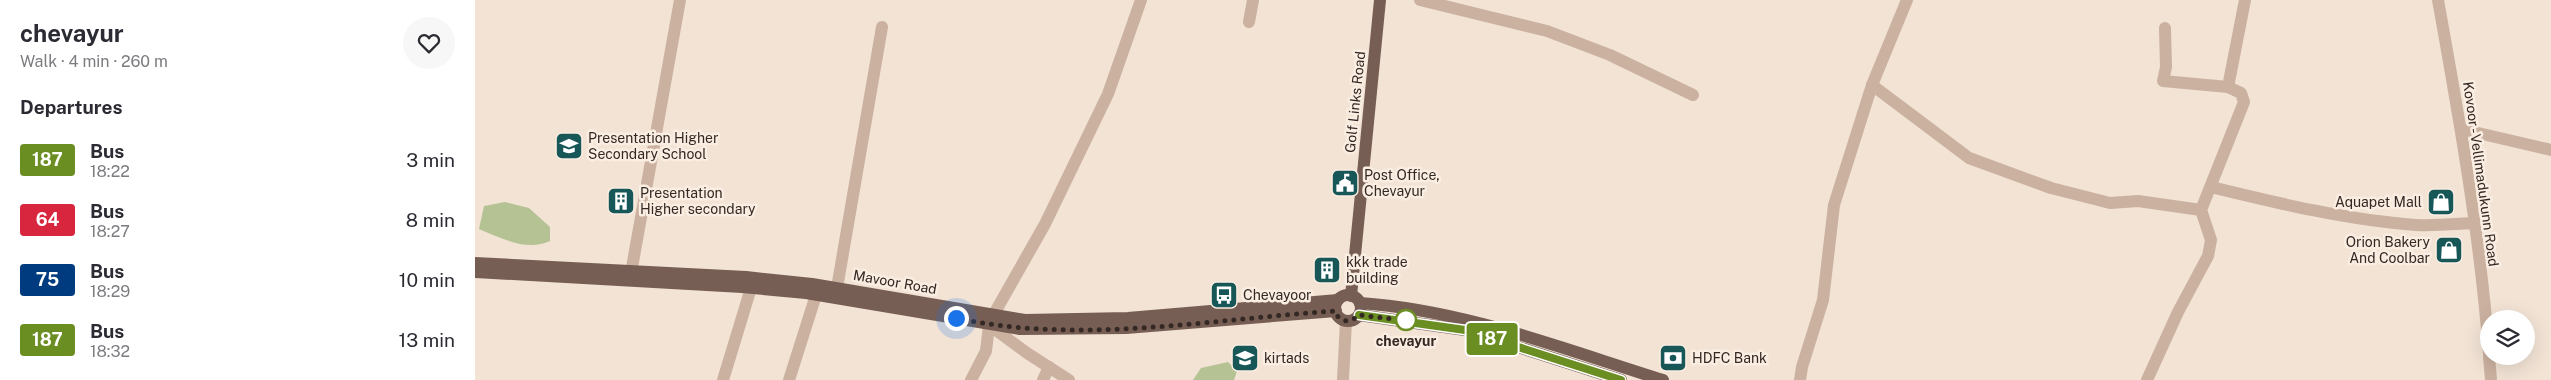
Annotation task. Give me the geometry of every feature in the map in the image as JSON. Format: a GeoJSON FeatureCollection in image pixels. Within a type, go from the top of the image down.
{"type":"FeatureCollection","features":[{"type":"Feature","properties":{"kind":"main road","name":"Golf Links Road"},"geometry":{"type":"LineString","coordinates":[[1357,304],[1380,0]]}},
{"type":"Feature","properties":{"kind":"main road","name":"Mavoor Road"},"geometry":{"type":"LineString","coordinates":[[475,263],[631,273],[746,277],[837,288],[992,320]]}},
{"type":"Feature","properties":{"kind":"main road","name":"Mavoor Road"},"geometry":{"type":"LineString","coordinates":[[475,272],[751,288],[816,295],[992,320],[1128,318],[1357,304]]}},
{"type":"Feature","properties":{"kind":"main road"},"geometry":{"type":"LineString","coordinates":[[1337,305],[1337,316],[1346,321],[1356,318],[1357,304]]}},
{"type":"Feature","properties":{"kind":"main road"},"geometry":{"type":"LineString","coordinates":[[1357,304],[1465,330],[1621,380]]}},
{"type":"Feature","properties":{"kind":"main road"},"geometry":{"type":"LineString","coordinates":[[1357,304],[1395,305],[1468,319],[1663,380]]}},
{"type":"Feature","properties":{"kind":"street"},"geometry":{"type":"LineString","coordinates":[[631,273],[680,0]]}},
{"type":"Feature","properties":{"kind":"street"},"geometry":{"type":"LineString","coordinates":[[971,380],[986,351],[992,320],[1045,224],[1108,94],[1141,0]]}},
{"type":"Feature","properties":{"kind":"street"},"geometry":{"type":"LineString","coordinates":[[1249,22],[1253,0]]}},
{"type":"Feature","properties":{"kind":"street"},"geometry":{"type":"LineString","coordinates":[[1420,0],[1547,31],[1610,55],[1693,95]]}},
{"type":"Feature","properties":{"kind":"street"},"geometry":{"type":"LineString","coordinates":[[1800,380],[1802,367],[1823,300],[1834,205],[1872,85],[1907,0]]}},
{"type":"Feature","properties":{"kind":"street"},"geometry":{"type":"LineString","coordinates":[[2228,87],[2245,0]]}},
{"type":"Feature","properties":{"kind":"street","name":"Kovoor - Vellimadukunn Road"},"geometry":{"type":"LineString","coordinates":[[2438,0],[2461,129],[2485,310]]}},
{"type":"Feature","properties":{"kind":"street"},"geometry":{"type":"LineString","coordinates":[[837,288],[882,27]]}},
{"type":"Feature","properties":{"kind":"street"},"geometry":{"type":"LineString","coordinates":[[2147,380],[2175,318],[2207,256],[2211,240],[2201,210],[2244,102],[2241,92],[2228,87],[2163,82],[2166,66],[2165,28]]}},
{"type":"Feature","properties":{"kind":"street"},"geometry":{"type":"LineString","coordinates":[[1872,85],[1969,158],[2051,188],[2110,203],[2138,201],[2201,210]]}},
{"type":"Feature","properties":{"kind":"street"},"geometry":{"type":"LineString","coordinates":[[2461,129],[2551,150]]}},
{"type":"Feature","properties":{"kind":"street"},"geometry":{"type":"LineString","coordinates":[[2211,187],[2261,199],[2375,220],[2417,225],[2474,223]]}},
{"type":"Feature","properties":{"kind":"street"},"geometry":{"type":"LineString","coordinates":[[723,380],[751,288]]}},
{"type":"Feature","properties":{"kind":"street"},"geometry":{"type":"LineString","coordinates":[[789,380],[816,295]]}},
{"type":"Feature","properties":{"kind":"street"},"geometry":{"type":"LineString","coordinates":[[992,320],[1049,368],[1069,380]]}},
{"type":"Feature","properties":{"kind":"street"},"geometry":{"type":"LineString","coordinates":[[1343,380],[1346,321]]}},
{"type":"Feature","properties":{"kind":"street","name":"Kovoor - Vellimadukunn Road"},"geometry":{"type":"LineString","coordinates":[[2490,365],[2491,380]]}},
{"type":"Feature","properties":{"kind":"street"},"geometry":{"type":"LineString","coordinates":[[1043,380],[1049,368]]}},
{"type":"Feature","properties":{"kind":"green space"},"geometry":{"type":"Polygon","coordinates":[[[505,202],[529,208],[550,227],[550,241],[532,245],[523,244],[505,240],[479,229],[484,206],[505,202]]]}},
{"type":"Feature","properties":{"kind":"green space"},"geometry":{"type":"Polygon","coordinates":[[[1228,362],[1237,371],[1234,380],[1193,380],[1201,368],[1228,362]]]}},
{"type":"Feature","properties":{"kind":"bus line","name":"187"},"geometry":{"type":"LineString","coordinates":[[1359,315],[1392,318],[1465,330],[1621,380]]}},
{"type":"Feature","properties":{"kind":"place","name":"Presentation Higher Secondary School"},"geometry":{"type":"Point","coordinates":[569,146]}},
{"type":"Feature","properties":{"kind":"place","name":"Post Office, Chevayur"},"geometry":{"type":"Point","coordinates":[1345,183]}},
{"type":"Feature","properties":{"kind":"place","name":"Presentation Higher secondary"},"geometry":{"type":"Point","coordinates":[621,201]}},
{"type":"Feature","properties":{"kind":"place","name":"Aquapet Mall"},"geometry":{"type":"Point","coordinates":[2441,202]}},
{"type":"Feature","properties":{"kind":"place","name":"Orion Bakery And Coolbar"},"geometry":{"type":"Point","coordinates":[2449,250]}},
{"type":"Feature","properties":{"kind":"place","name":"kkk trade building"},"geometry":{"type":"Point","coordinates":[1327,270]}},
{"type":"Feature","properties":{"kind":"place","name":"Chevayoor"},"geometry":{"type":"Point","coordinates":[1224,295]}},
{"type":"Feature","properties":{"kind":"place","name":"chevayur"},"geometry":{"type":"Point","coordinates":[1406,320]}},
{"type":"Feature","properties":{"kind":"place","name":"kirtads"},"geometry":{"type":"Point","coordinates":[1245,358]}},
{"type":"Feature","properties":{"kind":"place","name":"HDFC Bank"},"geometry":{"type":"Point","coordinates":[1673,358]}},
{"type":"Feature","properties":{"kind":"route"},"geometry":{"type":"LineString","coordinates":[[956,318],[1020,329],[1051,330],[1126,328],[1335,311],[1337,316],[1346,321],[1351,321],[1359,315],[1409,321],[1406,320]]}}]}
